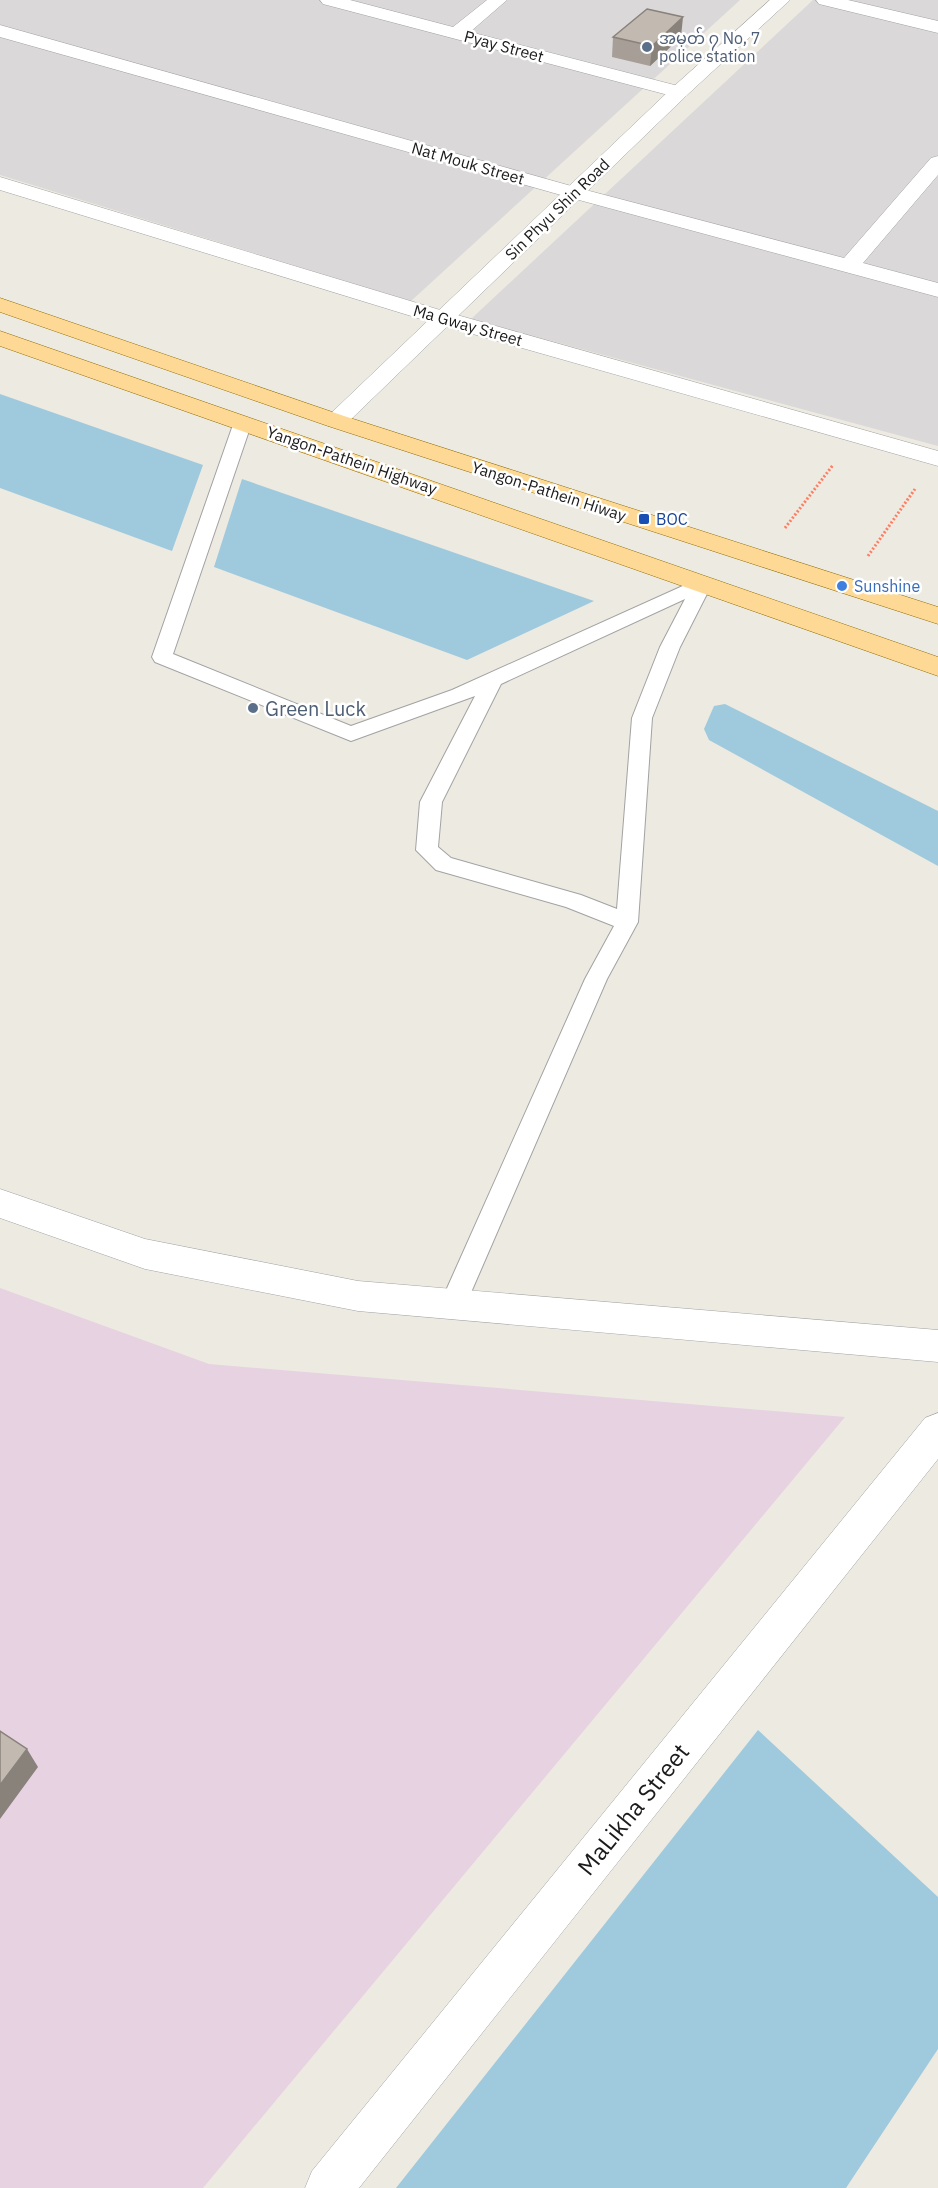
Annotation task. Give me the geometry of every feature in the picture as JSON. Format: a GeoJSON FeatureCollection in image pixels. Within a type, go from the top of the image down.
{"type":"FeatureCollection","features":[{"type":"Feature","properties":{"kind":"main road","name":"Yangon-Pathein Highway"},"geometry":{"type":"LineString","coordinates":[[0,305],[336,420]]}},
{"type":"Feature","properties":{"kind":"main road","name":"Yangon-Pathein Highway"},"geometry":{"type":"LineString","coordinates":[[0,338],[938,667]]}},
{"type":"Feature","properties":{"kind":"main road","name":"Yangon-Pathein Hiway"},"geometry":{"type":"LineString","coordinates":[[336,420],[763,558]]}},
{"type":"Feature","properties":{"kind":"main road"},"geometry":{"type":"LineString","coordinates":[[763,558],[930,612]]}},
{"type":"Feature","properties":{"kind":"street","name":"Pyay Street"},"geometry":{"type":"LineString","coordinates":[[329,0],[679,92]]}},
{"type":"Feature","properties":{"kind":"street"},"geometry":{"type":"LineString","coordinates":[[456,34],[498,0]]}},
{"type":"Feature","properties":{"kind":"street","name":"Sin Phyu Shin Road"},"geometry":{"type":"LineString","coordinates":[[336,420],[679,92],[781,0]]}},
{"type":"Feature","properties":{"kind":"street"},"geometry":{"type":"LineString","coordinates":[[825,0],[938,27]]}},
{"type":"Feature","properties":{"kind":"street","name":"Nat Mouk Street"},"geometry":{"type":"LineString","coordinates":[[0,32],[575,193],[938,290]]}},
{"type":"Feature","properties":{"kind":"street"},"geometry":{"type":"LineString","coordinates":[[848,267],[938,162]]}},
{"type":"Feature","properties":{"kind":"street","name":"Ma Gway Street"},"geometry":{"type":"LineString","coordinates":[[0,183],[442,318],[937,459]]}},
{"type":"Feature","properties":{"kind":"street"},"geometry":{"type":"LineString","coordinates":[[0,1203],[145,1254],[358,1296],[938,1346]]}},
{"type":"Feature","properties":{"kind":"street","name":"MaLikha Street"},"geometry":{"type":"LineString","coordinates":[[329,2188],[938,1430]]}},
{"type":"Feature","properties":{"kind":"lane"},"geometry":{"type":"LineString","coordinates":[[243,422],[162,657],[351,734],[493,680],[704,584]]}},
{"type":"Feature","properties":{"kind":"lane"},"geometry":{"type":"LineString","coordinates":[[453,1304],[596,979],[627,922],[642,718],[670,647],[704,584]]}},
{"type":"Feature","properties":{"kind":"lane"},"geometry":{"type":"LineString","coordinates":[[493,680],[431,802],[427,850],[444,864],[573,902],[627,922]]}},
{"type":"Feature","properties":{"kind":"path"},"geometry":{"type":"LineString","coordinates":[[763,558],[855,435]]}},
{"type":"Feature","properties":{"kind":"path"},"geometry":{"type":"LineString","coordinates":[[847,586],[937,459]]}},
{"type":"Feature","properties":{"kind":"shaded area"},"geometry":{"type":"Polygon","coordinates":[[[0,0],[740,0],[411,301],[0,175],[0,0]]]}},
{"type":"Feature","properties":{"kind":"shaded area"},"geometry":{"type":"Polygon","coordinates":[[[813,0],[938,0],[938,446],[471,319],[813,0]]]}},
{"type":"Feature","properties":{"kind":"shaded area"},"geometry":{"type":"Polygon","coordinates":[[[0,1288],[209,1364],[845,1417],[203,2188],[0,2188],[0,1288]]]}},
{"type":"Feature","properties":{"kind":"water"},"geometry":{"type":"Polygon","coordinates":[[[0,394],[203,465],[172,551],[0,488],[0,394]]]}},
{"type":"Feature","properties":{"kind":"water"},"geometry":{"type":"Polygon","coordinates":[[[242,479],[594,601],[467,660],[214,567],[242,479]]]}},
{"type":"Feature","properties":{"kind":"water"},"geometry":{"type":"Polygon","coordinates":[[[725,704],[938,811],[938,866],[709,740],[704,729],[714,706],[725,704]]]}},
{"type":"Feature","properties":{"kind":"water"},"geometry":{"type":"Polygon","coordinates":[[[758,1730],[938,1897],[938,2049],[846,2188],[396,2188],[758,1730]]]}},
{"type":"Feature","properties":{"kind":"building"},"geometry":{"type":"Polygon","coordinates":[[[647,9],[683,17],[652,46],[613,37],[647,9]]]}},
{"type":"Feature","properties":{"kind":"building"},"geometry":{"type":"Polygon","coordinates":[[[0,1731],[27,1749],[0,1785],[0,1731]]]}},
{"type":"Feature","properties":{"kind":"place","name":"အမှတ် ၇ No, 7 police station"},"geometry":{"type":"Point","coordinates":[647,47]}},
{"type":"Feature","properties":{"kind":"place","name":"BOC"},"geometry":{"type":"Point","coordinates":[644,519]}},
{"type":"Feature","properties":{"kind":"place","name":"Sunshine"},"geometry":{"type":"Point","coordinates":[842,586]}},
{"type":"Feature","properties":{"kind":"place","name":"Green Luck"},"geometry":{"type":"Point","coordinates":[253,708]}}]}
